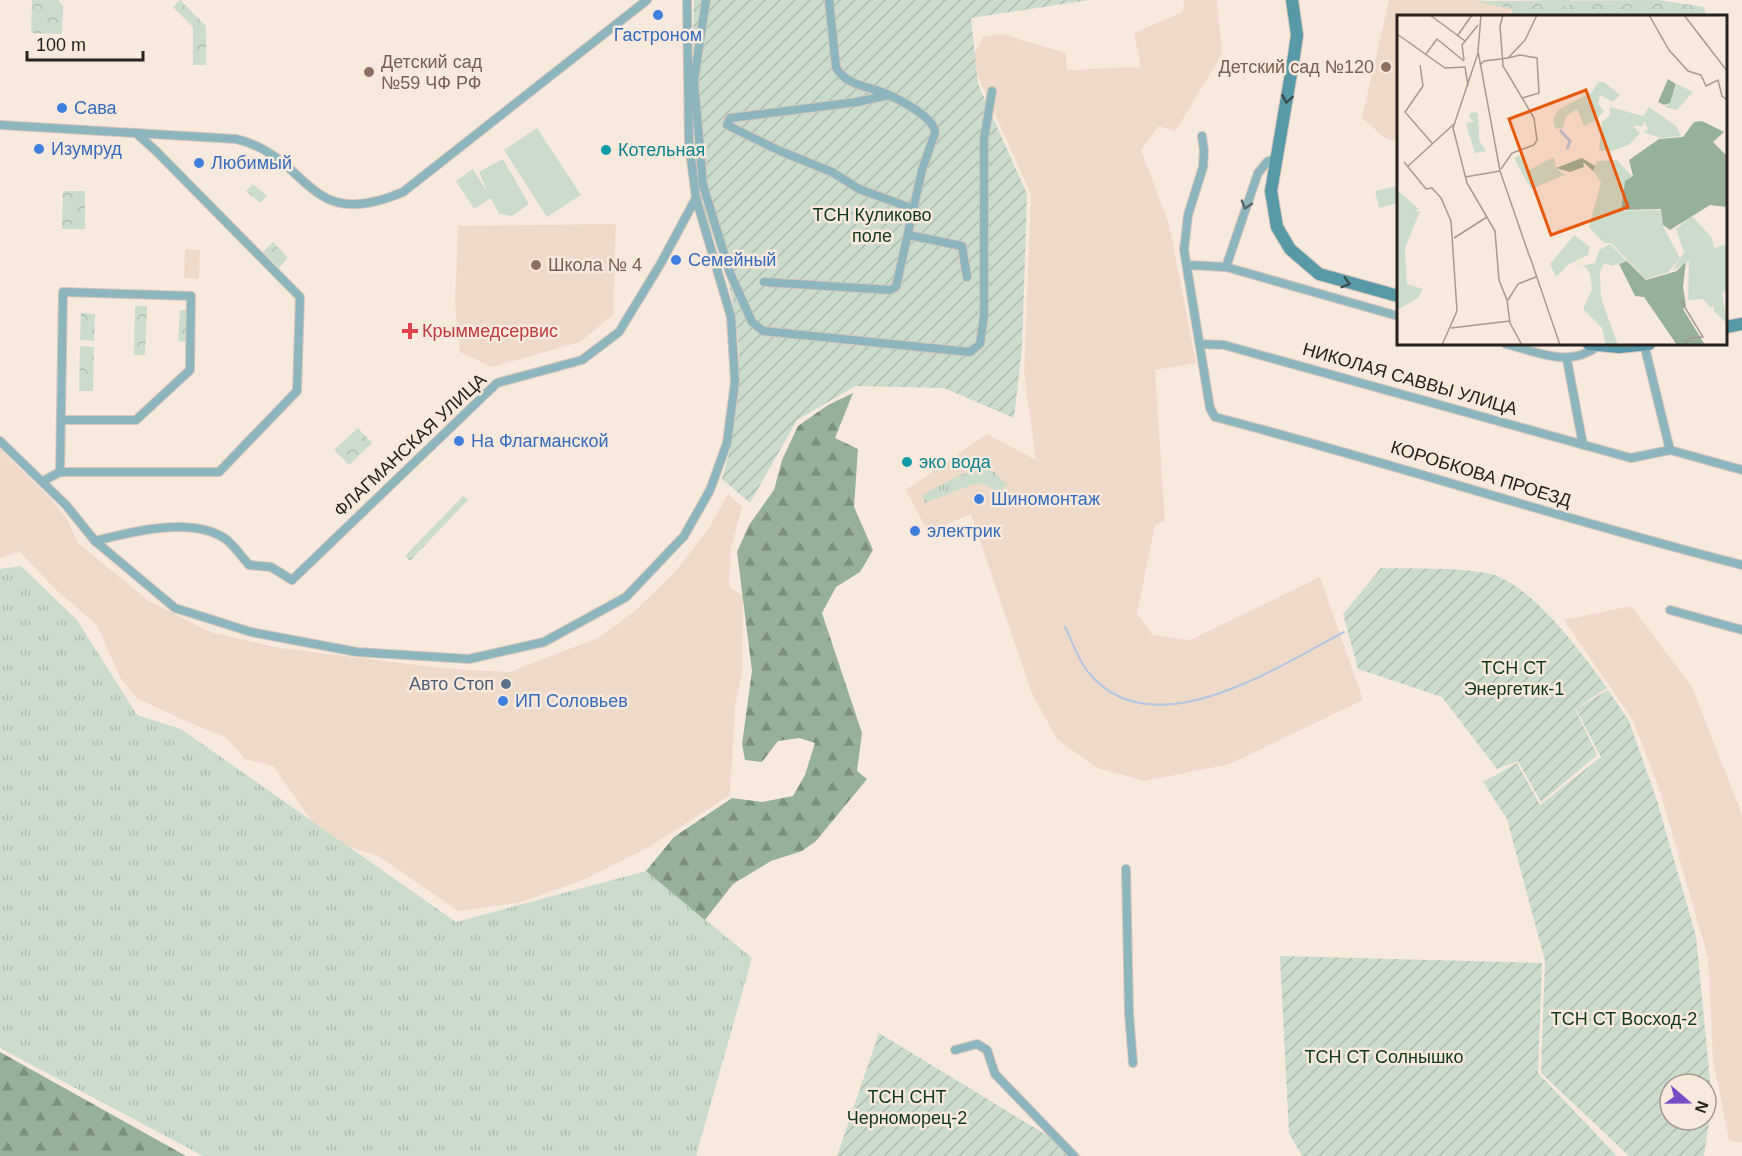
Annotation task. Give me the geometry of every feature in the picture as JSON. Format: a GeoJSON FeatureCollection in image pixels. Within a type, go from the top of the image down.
{"type":"FeatureCollection","features":[{"type":"Feature","properties":{"kind":"main road"},"geometry":{"type":"LineString","coordinates":[[1292,0],[1297,35],[1271,190],[1273,217],[1283,241],[1299,259],[1326,277],[1397,296]]}},
{"type":"Feature","properties":{"kind":"main road"},"geometry":{"type":"LineString","coordinates":[[1727,327],[1742,324]]}},
{"type":"Feature","properties":{"kind":"street"},"geometry":{"type":"LineString","coordinates":[[0,125],[247,142],[276,159],[329,201],[347,205],[383,200],[403,192],[440,164],[647,0]]}},
{"type":"Feature","properties":{"kind":"street"},"geometry":{"type":"LineString","coordinates":[[0,441],[43,481],[95,542],[175,608],[251,632],[357,652],[469,659],[544,642],[626,597],[684,536],[710,490],[727,443],[735,381],[735,352],[729,308],[696,198],[689,142],[687,0]]}},
{"type":"Feature","properties":{"kind":"street"},"geometry":{"type":"LineString","coordinates":[[706,0],[694,81],[703,185],[730,273],[752,322],[763,331],[970,352],[980,344],[984,316],[984,139],[992,91]]}},
{"type":"Feature","properties":{"kind":"street"},"geometry":{"type":"LineString","coordinates":[[764,282],[890,290],[898,284],[935,128],[929,121],[889,95],[850,81],[839,73],[836,68],[829,0]]}},
{"type":"Feature","properties":{"kind":"street"},"geometry":{"type":"LineString","coordinates":[[889,95],[857,102],[730,118],[726,123],[728,127],[832,172],[859,189],[914,209]]}},
{"type":"Feature","properties":{"kind":"street"},"geometry":{"type":"LineString","coordinates":[[43,481],[60,472],[219,472],[297,391],[300,297],[168,162],[135,133]]}},
{"type":"Feature","properties":{"kind":"street"},"geometry":{"type":"LineString","coordinates":[[1200,344],[1184,236],[1203,167],[1202,136]]}},
{"type":"Feature","properties":{"kind":"street"},"geometry":{"type":"LineString","coordinates":[[1226,267],[1258,173],[1268,162],[1276,158]]}},
{"type":"Feature","properties":{"kind":"street","name":"ФЛАГМАНСКАЯ УЛИЦА"},"geometry":{"type":"LineString","coordinates":[[95,542],[148,528],[200,530],[226,539],[249,565],[271,567],[292,580],[497,383],[582,360],[618,332],[661,263],[696,198]]}},
{"type":"Feature","properties":{"kind":"street"},"geometry":{"type":"LineString","coordinates":[[908,235],[962,246],[967,277]]}},
{"type":"Feature","properties":{"kind":"street"},"geometry":{"type":"LineString","coordinates":[[1187,265],[1226,267],[1397,316]]}},
{"type":"Feature","properties":{"kind":"street"},"geometry":{"type":"LineString","coordinates":[[60,472],[63,292],[191,296],[190,370],[182,378],[136,420],[61,420]]}},
{"type":"Feature","properties":{"kind":"street","name":"НИКОЛАЯ САВВЫ УЛИЦА"},"geometry":{"type":"LineString","coordinates":[[1200,344],[1211,343],[1255,353],[1631,458],[1670,450]]}},
{"type":"Feature","properties":{"kind":"street","name":"КОРОБКОВА ПРОЕЗД"},"geometry":{"type":"LineString","coordinates":[[1200,344],[1212,414],[1215,417],[1353,453],[1617,533],[1742,565]]}},
{"type":"Feature","properties":{"kind":"street"},"geometry":{"type":"LineString","coordinates":[[1510,345],[1567,360],[1588,354],[1593,345]]}},
{"type":"Feature","properties":{"kind":"street"},"geometry":{"type":"LineString","coordinates":[[1644,345],[1670,450],[1742,470]]}},
{"type":"Feature","properties":{"kind":"street"},"geometry":{"type":"LineString","coordinates":[[1567,360],[1583,445]]}},
{"type":"Feature","properties":{"kind":"street"},"geometry":{"type":"LineString","coordinates":[[1670,610],[1742,630]]}},
{"type":"Feature","properties":{"kind":"street"},"geometry":{"type":"LineString","coordinates":[[1126,869],[1129,1013],[1133,1063]]}},
{"type":"Feature","properties":{"kind":"street"},"geometry":{"type":"LineString","coordinates":[[955,1050],[977,1044],[987,1050],[995,1074],[1074,1156]]}},
{"type":"Feature","properties":{"kind":"shaded area"},"geometry":{"type":"Polygon","coordinates":[[[1184,0],[1217,0],[1222,54],[1175,132],[1159,126],[1141,150],[1169,224],[1196,363],[1155,370],[1165,521],[1155,525],[1137,614],[1153,635],[1190,640],[1320,577],[1363,700],[1230,764],[1145,781],[1097,768],[1057,739],[1032,694],[971,514],[928,532],[906,490],[987,434],[1036,460],[1024,373],[1031,194],[971,61],[983,37],[1002,34],[1066,53],[1067,70],[1141,67],[1134,33],[1183,12],[1184,0]]]}},
{"type":"Feature","properties":{"kind":"shaded area","name":"Детский сад №120"},"geometry":{"type":"Polygon","coordinates":[[[1389,0],[1480,0],[1512,5],[1510,15],[1397,15],[1397,142],[1385,138],[1362,118],[1389,0]]]}},
{"type":"Feature","properties":{"kind":"shaded area","name":"Школа № 4"},"geometry":{"type":"Polygon","coordinates":[[[616,224],[613,315],[580,342],[492,367],[460,352],[455,304],[458,226],[616,224]]]}},
{"type":"Feature","properties":{"kind":"shaded area"},"geometry":{"type":"Polygon","coordinates":[[[185,249],[200,250],[199,279],[184,278],[185,249]]]}},
{"type":"Feature","properties":{"kind":"shaded area"},"geometry":{"type":"Polygon","coordinates":[[[0,449],[52,500],[67,519],[78,543],[149,601],[210,632],[280,648],[441,668],[509,672],[598,638],[636,610],[674,573],[709,528],[728,494],[742,507],[731,548],[729,587],[743,596],[742,672],[735,707],[730,795],[649,847],[583,880],[518,903],[458,911],[378,856],[337,843],[311,820],[273,766],[245,759],[226,737],[137,698],[121,679],[97,625],[54,588],[20,552],[24,544],[19,552],[0,558],[0,449]]]}},
{"type":"Feature","properties":{"kind":"shaded area"},"geometry":{"type":"Polygon","coordinates":[[[1631,606],[1692,687],[1742,815],[1742,1143],[1729,1140],[1718,1085],[1718,1072],[1715,1072],[1713,1060],[1708,958],[1659,788],[1633,720],[1564,620],[1631,606]]]}},
{"type":"Feature","properties":{"kind":"green space"},"geometry":{"type":"Polygon","coordinates":[[[32,0],[58,0],[63,6],[62,34],[31,33],[32,0]]]}},
{"type":"Feature","properties":{"kind":"green space"},"geometry":{"type":"Polygon","coordinates":[[[180,0],[206,26],[206,65],[193,65],[193,27],[173,7],[180,0]]]}},
{"type":"Feature","properties":{"kind":"green space","name":"ТСН Куликово поле"},"geometry":{"type":"Polygon","coordinates":[[[694,0],[1089,0],[971,18],[978,84],[1027,194],[1022,348],[1014,418],[944,388],[856,386],[797,420],[750,503],[722,479],[734,429],[739,353],[733,302],[727,277],[700,195],[694,147],[692,98],[694,0]]]}},
{"type":"Feature","properties":{"kind":"green space"},"geometry":{"type":"Polygon","coordinates":[[[1539,0],[1570,0],[1569,7],[1539,0]]]}},
{"type":"Feature","properties":{"kind":"green space"},"geometry":{"type":"Polygon","coordinates":[[[1659,0],[1704,7],[1706,15],[1511,15],[1512,9],[1474,1],[1659,0]]]}},
{"type":"Feature","properties":{"kind":"green space"},"geometry":{"type":"Polygon","coordinates":[[[537,128],[581,195],[547,217],[504,150],[537,128]]]}},
{"type":"Feature","properties":{"kind":"green space"},"geometry":{"type":"Polygon","coordinates":[[[503,159],[529,204],[512,216],[499,214],[491,198],[474,209],[456,181],[473,169],[488,193],[479,172],[503,159]]]}},
{"type":"Feature","properties":{"kind":"green space"},"geometry":{"type":"Polygon","coordinates":[[[253,184],[267,196],[260,203],[246,191],[253,184]]]}},
{"type":"Feature","properties":{"kind":"green space"},"geometry":{"type":"Polygon","coordinates":[[[1397,186],[1397,203],[1379,208],[1375,191],[1397,186]]]}},
{"type":"Feature","properties":{"kind":"green space"},"geometry":{"type":"Polygon","coordinates":[[[63,191],[85,191],[85,229],[62,229],[63,191]]]}},
{"type":"Feature","properties":{"kind":"green space"},"geometry":{"type":"Polygon","coordinates":[[[273,242],[288,258],[279,268],[263,252],[273,242]]]}},
{"type":"Feature","properties":{"kind":"green space"},"geometry":{"type":"Polygon","coordinates":[[[135,306],[147,306],[145,355],[134,355],[135,306]]]}},
{"type":"Feature","properties":{"kind":"green space"},"geometry":{"type":"Polygon","coordinates":[[[180,310],[187,310],[186,342],[178,341],[180,310]]]}},
{"type":"Feature","properties":{"kind":"green space"},"geometry":{"type":"Polygon","coordinates":[[[81,313],[95,314],[94,341],[80,340],[81,313]]]}},
{"type":"Feature","properties":{"kind":"green space"},"geometry":{"type":"Polygon","coordinates":[[[80,346],[94,347],[93,391],[79,391],[80,346]]]}},
{"type":"Feature","properties":{"kind":"green space"},"geometry":{"type":"Polygon","coordinates":[[[853,393],[835,438],[858,449],[854,507],[873,550],[860,572],[836,587],[822,613],[862,733],[857,771],[867,779],[816,841],[802,851],[771,861],[733,884],[705,920],[646,871],[674,837],[732,798],[762,802],[793,796],[805,775],[815,743],[799,738],[778,741],[762,762],[745,760],[742,744],[752,671],[737,552],[749,525],[774,490],[782,460],[798,426],[828,405],[853,393]]]}},
{"type":"Feature","properties":{"kind":"green space"},"geometry":{"type":"Polygon","coordinates":[[[358,428],[372,443],[349,465],[334,450],[358,428]]]}},
{"type":"Feature","properties":{"kind":"green space"},"geometry":{"type":"Polygon","coordinates":[[[981,469],[994,472],[1007,485],[997,494],[987,485],[974,484],[925,503],[922,495],[960,475],[981,469]]]}},
{"type":"Feature","properties":{"kind":"green space"},"geometry":{"type":"Polygon","coordinates":[[[463,496],[468,500],[410,561],[405,556],[463,496]]]}},
{"type":"Feature","properties":{"kind":"green space"},"geometry":{"type":"Polygon","coordinates":[[[21,566],[77,620],[137,715],[181,729],[456,922],[646,871],[752,958],[696,1156],[203,1156],[0,1048],[0,569],[21,566]]]}},
{"type":"Feature","properties":{"kind":"green space","name":"ТСН СТ Энергетик-1"},"geometry":{"type":"Polygon","coordinates":[[[1381,568],[1447,569],[1486,573],[1503,579],[1520,589],[1537,603],[1570,639],[1607,688],[1575,709],[1597,755],[1541,802],[1518,761],[1497,769],[1442,697],[1358,669],[1343,614],[1381,568]]]}},
{"type":"Feature","properties":{"kind":"green space","name":"ТСН СТ Восход-2"},"geometry":{"type":"Polygon","coordinates":[[[1608,690],[1629,721],[1657,801],[1696,936],[1709,1072],[1658,1072],[1658,1132],[1707,1132],[1704,1156],[1629,1156],[1541,1073],[1545,961],[1507,819],[1483,782],[1517,763],[1540,805],[1601,757],[1576,709],[1608,690]]]}},
{"type":"Feature","properties":{"kind":"green space","name":"ТСН СТ Солнышко"},"geometry":{"type":"Polygon","coordinates":[[[1280,956],[1542,963],[1538,1073],[1617,1156],[1302,1156],[1289,1133],[1280,956]]]}},
{"type":"Feature","properties":{"kind":"green space","name":"ТСН СНТ Черноморец-2"},"geometry":{"type":"Polygon","coordinates":[[[879,1033],[1081,1156],[837,1156],[879,1033]]]}},
{"type":"Feature","properties":{"kind":"green space"},"geometry":{"type":"Polygon","coordinates":[[[0,1052],[186,1156],[0,1156],[0,1052]]]}},
{"type":"Feature","properties":{"kind":"waterway"},"geometry":{"type":"LineString","coordinates":[[1065,627],[1088,672],[1115,694],[1146,704],[1179,703],[1215,695],[1285,664],[1344,632]]}},
{"type":"Feature","properties":{"kind":"place","name":"Гастроном"},"geometry":{"type":"Point","coordinates":[658,15]}},
{"type":"Feature","properties":{"kind":"place","name":"Детский сад №120"},"geometry":{"type":"Point","coordinates":[1386,67]}},
{"type":"Feature","properties":{"kind":"place","name":"Детский сад №59 ЧФ РФ"},"geometry":{"type":"Point","coordinates":[369,72]}},
{"type":"Feature","properties":{"kind":"place","name":"Сава"},"geometry":{"type":"Point","coordinates":[62,108]}},
{"type":"Feature","properties":{"kind":"place","name":"Изумруд"},"geometry":{"type":"Point","coordinates":[39,149]}},
{"type":"Feature","properties":{"kind":"place","name":"Котельная"},"geometry":{"type":"Point","coordinates":[606,150]}},
{"type":"Feature","properties":{"kind":"place","name":"Любимый"},"geometry":{"type":"Point","coordinates":[199,163]}},
{"type":"Feature","properties":{"kind":"place","name":"Семейный"},"geometry":{"type":"Point","coordinates":[676,260]}},
{"type":"Feature","properties":{"kind":"place","name":"Школа № 4"},"geometry":{"type":"Point","coordinates":[536,265]}},
{"type":"Feature","properties":{"kind":"place","name":"Крыммедсервис"},"geometry":{"type":"Point","coordinates":[410,331]}},
{"type":"Feature","properties":{"kind":"place","name":"На Флагманской"},"geometry":{"type":"Point","coordinates":[459,441]}},
{"type":"Feature","properties":{"kind":"place","name":"эко вода"},"geometry":{"type":"Point","coordinates":[907,462]}},
{"type":"Feature","properties":{"kind":"place","name":"Шиномонтаж"},"geometry":{"type":"Point","coordinates":[979,499]}},
{"type":"Feature","properties":{"kind":"place","name":"электрик"},"geometry":{"type":"Point","coordinates":[915,531]}},
{"type":"Feature","properties":{"kind":"place","name":"Авто Стоп"},"geometry":{"type":"Point","coordinates":[506,684]}},
{"type":"Feature","properties":{"kind":"place","name":"ИП Соловьев"},"geometry":{"type":"Point","coordinates":[503,701]}}]}
